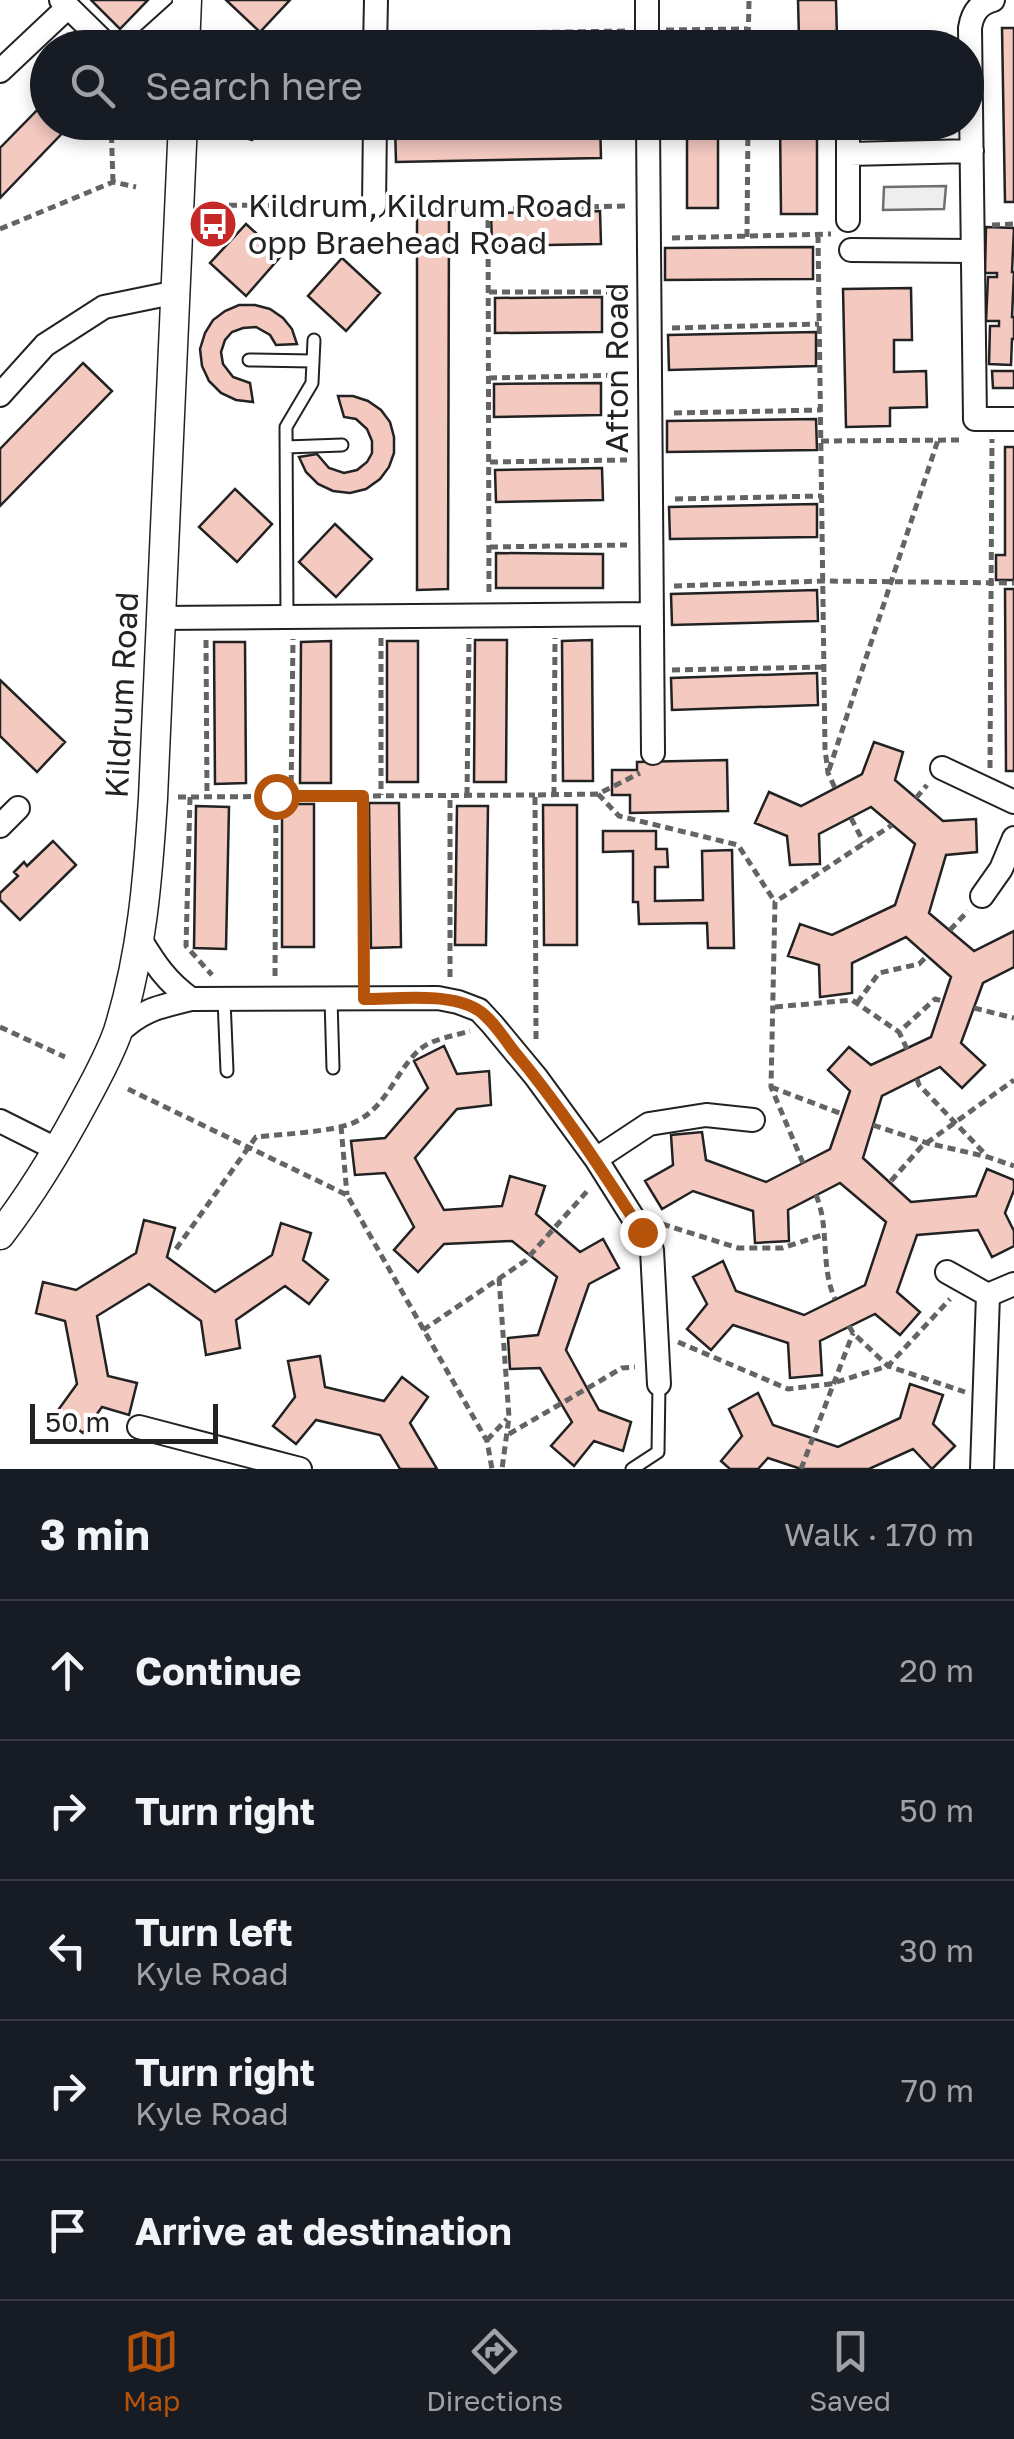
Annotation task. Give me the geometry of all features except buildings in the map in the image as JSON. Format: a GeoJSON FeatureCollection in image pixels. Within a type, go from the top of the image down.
{"type":"FeatureCollection","features":[{"type":"Feature","properties":{"kind":"street"},"geometry":{"type":"LineString","coordinates":[[376,0],[378,30]]}},
{"type":"Feature","properties":{"kind":"street"},"geometry":{"type":"LineString","coordinates":[[648,0],[648,30]]}},
{"type":"Feature","properties":{"kind":"street"},"geometry":{"type":"LineString","coordinates":[[39,30],[65,3],[92,30]]}},
{"type":"Feature","properties":{"kind":"street"},"geometry":{"type":"LineString","coordinates":[[159,30],[187,3]]}},
{"type":"Feature","properties":{"kind":"street"},"geometry":{"type":"LineString","coordinates":[[186,30],[187,3]]}},
{"type":"Feature","properties":{"kind":"street"},"geometry":{"type":"LineString","coordinates":[[970,30],[976,3]]}},
{"type":"Feature","properties":{"kind":"street"},"geometry":{"type":"LineString","coordinates":[[0,71],[30,40]]}},
{"type":"Feature","properties":{"kind":"street","name":"Kildrum Road"},"geometry":{"type":"LineString","coordinates":[[0,1235],[58,1150],[117,1034],[140,939],[153,798],[182,140]]}},
{"type":"Feature","properties":{"kind":"street"},"geometry":{"type":"LineString","coordinates":[[374,140],[376,209]]}},
{"type":"Feature","properties":{"kind":"street","name":"Afton Road"},"geometry":{"type":"LineString","coordinates":[[648,140],[654,753]]}},
{"type":"Feature","properties":{"kind":"street"},"geometry":{"type":"LineString","coordinates":[[848,220],[849,140]]}},
{"type":"Feature","properties":{"kind":"street"},"geometry":{"type":"LineString","coordinates":[[972,140],[975,420],[1003,419]]}},
{"type":"Feature","properties":{"kind":"street"},"geometry":{"type":"LineString","coordinates":[[849,154],[972,151]]}},
{"type":"Feature","properties":{"kind":"street"},"geometry":{"type":"LineString","coordinates":[[851,250],[972,251]]}},
{"type":"Feature","properties":{"kind":"street"},"geometry":{"type":"LineString","coordinates":[[0,395],[45,346],[104,306],[176,292]]}},
{"type":"Feature","properties":{"kind":"street"},"geometry":{"type":"LineString","coordinates":[[160,618],[651,614]]}},
{"type":"Feature","properties":{"kind":"street"},"geometry":{"type":"LineString","coordinates":[[942,768],[1014,802]]}},
{"type":"Feature","properties":{"kind":"street"},"geometry":{"type":"LineString","coordinates":[[0,826],[18,808]]}},
{"type":"Feature","properties":{"kind":"street"},"geometry":{"type":"LineString","coordinates":[[982,896],[1002,869],[1014,838]]}},
{"type":"Feature","properties":{"kind":"street"},"geometry":{"type":"LineString","coordinates":[[140,939],[156,967],[190,1000]]}},
{"type":"Feature","properties":{"kind":"street"},"geometry":{"type":"LineString","coordinates":[[117,1034],[152,1008],[190,1000],[438,998],[478,1010],[536,1077],[600,1166],[652,1250],[659,1375]]}},
{"type":"Feature","properties":{"kind":"street"},"geometry":{"type":"LineString","coordinates":[[600,1166],[650,1124],[706,1115],[753,1120]]}},
{"type":"Feature","properties":{"kind":"street"},"geometry":{"type":"LineString","coordinates":[[0,1121],[58,1150]]}},
{"type":"Feature","properties":{"kind":"street"},"geometry":{"type":"LineString","coordinates":[[957,1278],[988,1295]]}},
{"type":"Feature","properties":{"kind":"street"},"geometry":{"type":"LineString","coordinates":[[988,1295],[1014,1284]]}},
{"type":"Feature","properties":{"kind":"street"},"geometry":{"type":"LineString","coordinates":[[982,1469],[988,1295]]}},
{"type":"Feature","properties":{"kind":"street"},"geometry":{"type":"LineString","coordinates":[[139,1427],[300,1469]]}},
{"type":"Feature","properties":{"kind":"lane"},"geometry":{"type":"LineString","coordinates":[[290,617],[286,428],[312,383],[314,340]]}},
{"type":"Feature","properties":{"kind":"lane"},"geometry":{"type":"LineString","coordinates":[[248,360],[312,361]]}},
{"type":"Feature","properties":{"kind":"lane"},"geometry":{"type":"LineString","coordinates":[[286,446],[342,445]]}},
{"type":"Feature","properties":{"kind":"lane"},"geometry":{"type":"LineString","coordinates":[[227,1071],[229,999]]}},
{"type":"Feature","properties":{"kind":"lane"},"geometry":{"type":"LineString","coordinates":[[331,999],[333,1068]]}},
{"type":"Feature","properties":{"kind":"lane"},"geometry":{"type":"LineString","coordinates":[[632,1469],[658,1452],[659,1375]]}},
{"type":"Feature","properties":{"kind":"path"},"geometry":{"type":"LineString","coordinates":[[738,30],[748,29],[749,0]]}},
{"type":"Feature","properties":{"kind":"path"},"geometry":{"type":"LineString","coordinates":[[112,140],[113,182]]}},
{"type":"Feature","properties":{"kind":"path"},"geometry":{"type":"LineString","coordinates":[[746,236],[748,140]]}},
{"type":"Feature","properties":{"kind":"path"},"geometry":{"type":"LineString","coordinates":[[0,229],[113,182],[136,187]]}},
{"type":"Feature","properties":{"kind":"path"},"geometry":{"type":"LineString","coordinates":[[180,205],[376,209],[648,206]]}},
{"type":"Feature","properties":{"kind":"path"},"geometry":{"type":"LineString","coordinates":[[466,795],[479,616],[490,547],[488,208]]}},
{"type":"Feature","properties":{"kind":"path"},"geometry":{"type":"LineString","coordinates":[[649,239],[851,232],[851,250]]}},
{"type":"Feature","properties":{"kind":"path"},"geometry":{"type":"LineString","coordinates":[[818,235],[825,749],[828,773],[835,788]]}},
{"type":"Feature","properties":{"kind":"path"},"geometry":{"type":"LineString","coordinates":[[489,292],[649,292]]}},
{"type":"Feature","properties":{"kind":"path"},"geometry":{"type":"LineString","coordinates":[[649,329],[820,324]]}},
{"type":"Feature","properties":{"kind":"path"},"geometry":{"type":"LineString","coordinates":[[489,378],[650,375]]}},
{"type":"Feature","properties":{"kind":"path"},"geometry":{"type":"LineString","coordinates":[[650,413],[820,410]]}},
{"type":"Feature","properties":{"kind":"path"},"geometry":{"type":"LineString","coordinates":[[990,791],[990,582],[1003,419]]}},
{"type":"Feature","properties":{"kind":"path"},"geometry":{"type":"LineString","coordinates":[[821,440],[974,440]]}},
{"type":"Feature","properties":{"kind":"path"},"geometry":{"type":"LineString","coordinates":[[828,773],[938,440]]}},
{"type":"Feature","properties":{"kind":"path"},"geometry":{"type":"LineString","coordinates":[[490,462],[650,459]]}},
{"type":"Feature","properties":{"kind":"path"},"geometry":{"type":"LineString","coordinates":[[650,499],[822,496]]}},
{"type":"Feature","properties":{"kind":"path"},"geometry":{"type":"LineString","coordinates":[[490,547],[650,544]]}},
{"type":"Feature","properties":{"kind":"path"},"geometry":{"type":"LineString","coordinates":[[651,587],[1014,582]]}},
{"type":"Feature","properties":{"kind":"path"},"geometry":{"type":"LineString","coordinates":[[554,795],[555,615]]}},
{"type":"Feature","properties":{"kind":"path"},"geometry":{"type":"LineString","coordinates":[[380,616],[381,795]]}},
{"type":"Feature","properties":{"kind":"path"},"geometry":{"type":"LineString","coordinates":[[290,617],[291,796]]}},
{"type":"Feature","properties":{"kind":"path"},"geometry":{"type":"LineString","coordinates":[[206,618],[207,797]]}},
{"type":"Feature","properties":{"kind":"path"},"geometry":{"type":"LineString","coordinates":[[652,670],[824,667]]}},
{"type":"Feature","properties":{"kind":"path"},"geometry":{"type":"LineString","coordinates":[[153,798],[598,794],[639,774],[654,753]]}},
{"type":"Feature","properties":{"kind":"path"},"geometry":{"type":"LineString","coordinates":[[598,794],[619,816],[738,844],[775,902],[771,1087],[803,1163]]}},
{"type":"Feature","properties":{"kind":"path"},"geometry":{"type":"LineString","coordinates":[[450,795],[450,1000]]}},
{"type":"Feature","properties":{"kind":"path"},"geometry":{"type":"LineString","coordinates":[[275,999],[276,796]]}},
{"type":"Feature","properties":{"kind":"path"},"geometry":{"type":"LineString","coordinates":[[363,796],[364,999]]}},
{"type":"Feature","properties":{"kind":"path"},"geometry":{"type":"LineString","coordinates":[[535,796],[536,1077]]}},
{"type":"Feature","properties":{"kind":"path"},"geometry":{"type":"LineString","coordinates":[[190,797],[186,946],[229,999]]}},
{"type":"Feature","properties":{"kind":"path"},"geometry":{"type":"LineString","coordinates":[[850,818],[864,843]]}},
{"type":"Feature","properties":{"kind":"path"},"geometry":{"type":"LineString","coordinates":[[775,902],[892,824]]}},
{"type":"Feature","properties":{"kind":"path"},"geometry":{"type":"LineString","coordinates":[[857,1003],[879,973],[920,964],[927,956]]}},
{"type":"Feature","properties":{"kind":"path"},"geometry":{"type":"LineString","coordinates":[[899,1032],[935,999],[943,1001]]}},
{"type":"Feature","properties":{"kind":"path"},"geometry":{"type":"LineString","coordinates":[[774,1007],[852,1000],[899,1032],[907,1048]]}},
{"type":"Feature","properties":{"kind":"path"},"geometry":{"type":"LineString","coordinates":[[974,1008],[1014,1018]]}},
{"type":"Feature","properties":{"kind":"path"},"geometry":{"type":"LineString","coordinates":[[176,1249],[256,1137],[359,1121],[392,1088],[418,1051],[428,1044],[492,1024]]}},
{"type":"Feature","properties":{"kind":"path"},"geometry":{"type":"LineString","coordinates":[[0,1027],[65,1057]]}},
{"type":"Feature","properties":{"kind":"path"},"geometry":{"type":"LineString","coordinates":[[917,1078],[919,1085],[988,1157]]}},
{"type":"Feature","properties":{"kind":"path"},"geometry":{"type":"LineString","coordinates":[[891,1181],[927,1143],[1014,1080]]}},
{"type":"Feature","properties":{"kind":"path"},"geometry":{"type":"LineString","coordinates":[[771,1087],[842,1114]]}},
{"type":"Feature","properties":{"kind":"path"},"geometry":{"type":"LineString","coordinates":[[128,1089],[347,1195]]}},
{"type":"Feature","properties":{"kind":"path"},"geometry":{"type":"LineString","coordinates":[[873,1124],[1014,1166]]}},
{"type":"Feature","properties":{"kind":"path"},"geometry":{"type":"LineString","coordinates":[[341,1126],[347,1195],[486,1441],[492,1469]]}},
{"type":"Feature","properties":{"kind":"path"},"geometry":{"type":"LineString","coordinates":[[423,1330],[524,1261],[600,1166]]}},
{"type":"Feature","properties":{"kind":"path"},"geometry":{"type":"LineString","coordinates":[[816,1195],[823,1210],[830,1287],[835,1299]]}},
{"type":"Feature","properties":{"kind":"path"},"geometry":{"type":"LineString","coordinates":[[631,1214],[738,1248],[782,1248],[825,1234]]}},
{"type":"Feature","properties":{"kind":"path"},"geometry":{"type":"LineString","coordinates":[[499,1278],[510,1417],[502,1469]]}},
{"type":"Feature","properties":{"kind":"path"},"geometry":{"type":"LineString","coordinates":[[656,1333],[788,1388],[834,1383],[888,1366],[957,1278]]}},
{"type":"Feature","properties":{"kind":"path"},"geometry":{"type":"LineString","coordinates":[[801,1469],[851,1330],[888,1366],[960,1392],[984,1393]]}},
{"type":"Feature","properties":{"kind":"path"},"geometry":{"type":"LineString","coordinates":[[507,1436],[622,1368],[659,1375]]}},
{"type":"Feature","properties":{"kind":"path"},"geometry":{"type":"LineString","coordinates":[[486,1441],[510,1417]]}},
{"type":"Feature","properties":{"kind":"shaded area"},"geometry":{"type":"Polygon","coordinates":[[[946,186],[944,209],[883,210],[884,187],[946,186]]]}},
{"type":"Feature","properties":{"kind":"place","name":"Kildrum, Kildrum Road opp Braehead Road"},"geometry":{"type":"Point","coordinates":[213,224]}},
{"type":"Feature","properties":{"kind":"route"},"geometry":{"type":"LineString","coordinates":[[276,796],[363,796],[364,999],[438,998],[478,1010],[536,1077],[596,1159],[642,1232]]}}]}
